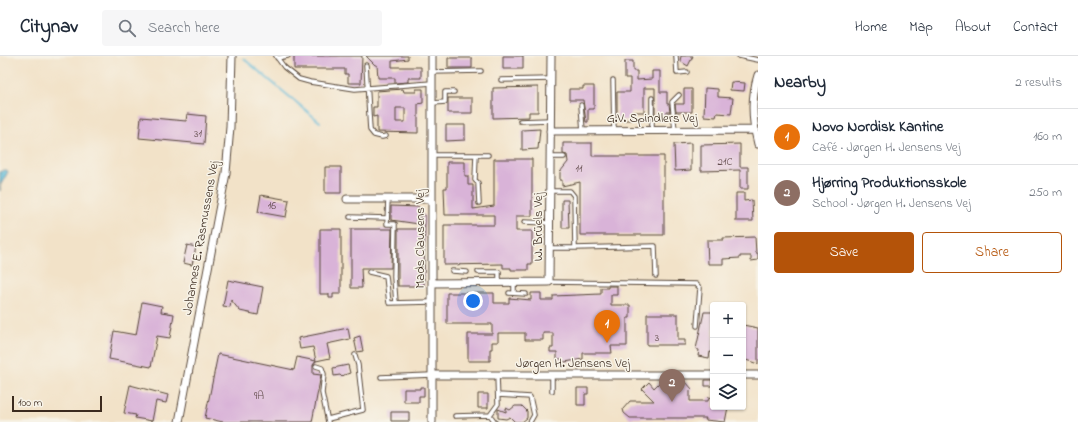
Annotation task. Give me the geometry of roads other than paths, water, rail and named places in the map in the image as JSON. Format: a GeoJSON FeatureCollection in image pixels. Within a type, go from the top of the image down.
{"type":"FeatureCollection","features":[{"type":"Feature","properties":{"kind":"street","name":"Johannes E. Rasmussens Vej"},"geometry":{"type":"LineString","coordinates":[[179,422],[226,173],[230,126],[232,56]]}},
{"type":"Feature","properties":{"kind":"street","name":"Mads Clausens Vej"},"geometry":{"type":"LineString","coordinates":[[432,56],[432,422]]}},
{"type":"Feature","properties":{"kind":"street","name":"W. Brüels Vej"},"geometry":{"type":"LineString","coordinates":[[549,282],[551,56]]}},
{"type":"Feature","properties":{"kind":"street"},"geometry":{"type":"LineString","coordinates":[[758,75],[753,105],[754,130],[758,144]]}},
{"type":"Feature","properties":{"kind":"street","name":"G.V. Spindlers Vej"},"geometry":{"type":"LineString","coordinates":[[550,131],[754,130]]}},
{"type":"Feature","properties":{"kind":"street"},"geometry":{"type":"LineString","coordinates":[[347,198],[432,199]]}},
{"type":"Feature","properties":{"kind":"street"},"geometry":{"type":"LineString","coordinates":[[432,283],[549,282]]}},
{"type":"Feature","properties":{"kind":"street","name":"Jørgen H. Jensens Vej"},"geometry":{"type":"LineString","coordinates":[[432,375],[710,375]]}},
{"type":"Feature","properties":{"kind":"street"},"geometry":{"type":"LineString","coordinates":[[746,375],[758,375]]}},
{"type":"Feature","properties":{"kind":"lane"},"geometry":{"type":"LineString","coordinates":[[276,57],[288,56]]}},
{"type":"Feature","properties":{"kind":"lane"},"geometry":{"type":"LineString","coordinates":[[676,56],[677,73],[687,72]]}},
{"type":"Feature","properties":{"kind":"lane"},"geometry":{"type":"LineString","coordinates":[[738,56],[758,60]]}},
{"type":"Feature","properties":{"kind":"lane"},"geometry":{"type":"LineString","coordinates":[[276,57],[284,67],[299,78],[355,89],[368,86],[433,83]]}},
{"type":"Feature","properties":{"kind":"lane"},"geometry":{"type":"LineString","coordinates":[[366,65],[370,130],[374,135],[382,137],[386,136]]}},
{"type":"Feature","properties":{"kind":"lane"},"geometry":{"type":"LineString","coordinates":[[432,72],[481,71]]}},
{"type":"Feature","properties":{"kind":"lane"},"geometry":{"type":"LineString","coordinates":[[501,80],[550,79]]}},
{"type":"Feature","properties":{"kind":"lane"},"geometry":{"type":"LineString","coordinates":[[613,80],[614,131]]}},
{"type":"Feature","properties":{"kind":"lane"},"geometry":{"type":"LineString","coordinates":[[433,102],[445,102],[445,92],[454,92]]}},
{"type":"Feature","properties":{"kind":"lane"},"geometry":{"type":"LineString","coordinates":[[675,130],[672,102],[680,95]]}},
{"type":"Feature","properties":{"kind":"lane"},"geometry":{"type":"LineString","coordinates":[[652,98],[652,130]]}},
{"type":"Feature","properties":{"kind":"lane"},"geometry":{"type":"LineString","coordinates":[[581,105],[583,131]]}},
{"type":"Feature","properties":{"kind":"lane"},"geometry":{"type":"LineString","coordinates":[[520,121],[550,120]]}},
{"type":"Feature","properties":{"kind":"lane"},"geometry":{"type":"LineString","coordinates":[[432,155],[488,155]]}},
{"type":"Feature","properties":{"kind":"lane"},"geometry":{"type":"LineString","coordinates":[[476,155],[478,203]]}},
{"type":"Feature","properties":{"kind":"lane"},"geometry":{"type":"LineString","coordinates":[[550,157],[564,157]]}},
{"type":"Feature","properties":{"kind":"lane"},"geometry":{"type":"LineString","coordinates":[[550,191],[570,191],[574,196],[575,248]]}},
{"type":"Feature","properties":{"kind":"lane"},"geometry":{"type":"LineString","coordinates":[[388,198],[387,224],[395,224],[394,277],[396,303]]}},
{"type":"Feature","properties":{"kind":"lane"},"geometry":{"type":"LineString","coordinates":[[350,217],[387,218]]}},
{"type":"Feature","properties":{"kind":"lane"},"geometry":{"type":"LineString","coordinates":[[524,222],[550,222]]}},
{"type":"Feature","properties":{"kind":"lane"},"geometry":{"type":"LineString","coordinates":[[550,248],[655,246],[656,276]]}},
{"type":"Feature","properties":{"kind":"lane"},"geometry":{"type":"LineString","coordinates":[[452,271],[467,272]]}},
{"type":"Feature","properties":{"kind":"lane"},"geometry":{"type":"LineString","coordinates":[[369,272],[386,276],[389,303],[432,302]]}},
{"type":"Feature","properties":{"kind":"lane"},"geometry":{"type":"LineString","coordinates":[[459,272],[459,282]]}},
{"type":"Feature","properties":{"kind":"lane"},"geometry":{"type":"LineString","coordinates":[[478,272],[499,272],[499,282]]}},
{"type":"Feature","properties":{"kind":"lane"},"geometry":{"type":"LineString","coordinates":[[514,282],[514,293]]}},
{"type":"Feature","properties":{"kind":"lane"},"geometry":{"type":"LineString","coordinates":[[549,282],[696,284],[700,288],[697,326]]}},
{"type":"Feature","properties":{"kind":"lane"},"geometry":{"type":"LineString","coordinates":[[509,293],[526,294]]}},
{"type":"Feature","properties":{"kind":"lane"},"geometry":{"type":"LineString","coordinates":[[316,366],[322,368],[324,374],[322,393],[328,421],[363,410],[358,365],[355,355]]}},
{"type":"Feature","properties":{"kind":"lane"},"geometry":{"type":"LineString","coordinates":[[382,377],[432,375]]}},
{"type":"Feature","properties":{"kind":"lane"},"geometry":{"type":"LineString","coordinates":[[490,415],[498,404],[497,375]]}},
{"type":"Feature","properties":{"kind":"lane"},"geometry":{"type":"LineString","coordinates":[[552,375],[552,391]]}},
{"type":"Feature","properties":{"kind":"lane"},"geometry":{"type":"LineString","coordinates":[[498,395],[530,397],[534,415],[530,422]]}},
{"type":"Feature","properties":{"kind":"lane"},"geometry":{"type":"LineString","coordinates":[[455,416],[490,415]]}},
{"type":"Feature","properties":{"kind":"lane"},"geometry":{"type":"LineString","coordinates":[[490,415],[495,422]]}},
{"type":"Feature","properties":{"kind":"water"},"geometry":{"type":"Polygon","coordinates":[[[7,170],[8,172],[0,186],[0,172],[7,170]]]}},
{"type":"Feature","properties":{"kind":"waterway"},"geometry":{"type":"LineString","coordinates":[[244,59],[320,122]]}},
{"type":"Feature","properties":{"kind":"place","name":"Novo Nordisk Kantine"},"geometry":{"type":"Point","coordinates":[607,343]}},
{"type":"Feature","properties":{"kind":"place","name":"Hjørring Produktionsskole"},"geometry":{"type":"Point","coordinates":[672,402]}}]}
